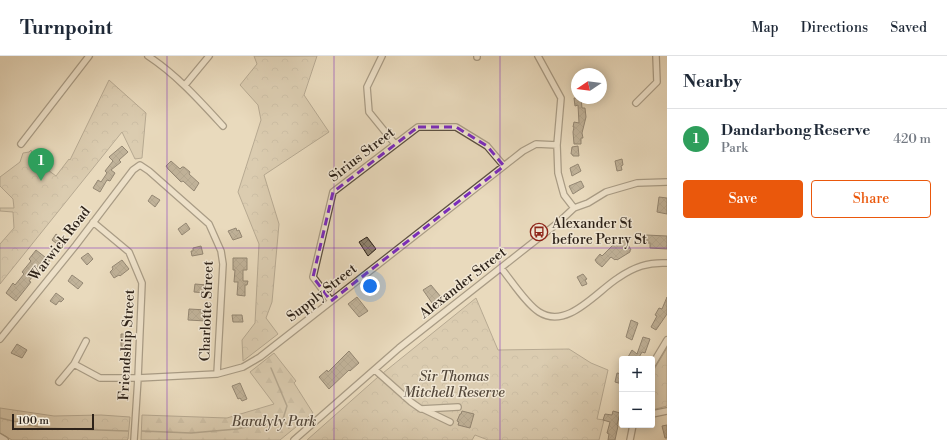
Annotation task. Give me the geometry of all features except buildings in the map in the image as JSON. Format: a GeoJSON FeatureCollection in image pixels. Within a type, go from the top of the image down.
{"type":"FeatureCollection","features":[{"type":"Feature","properties":{"kind":"street"},"geometry":{"type":"LineString","coordinates":[[21,144],[89,56]]}},
{"type":"Feature","properties":{"kind":"street"},"geometry":{"type":"LineString","coordinates":[[148,56],[161,64],[185,85],[223,126]]}},
{"type":"Feature","properties":{"kind":"street"},"geometry":{"type":"LineString","coordinates":[[185,85],[209,56]]}},
{"type":"Feature","properties":{"kind":"street"},"geometry":{"type":"LineString","coordinates":[[382,56],[367,87],[369,112],[395,144]]}},
{"type":"Feature","properties":{"kind":"street"},"geometry":{"type":"LineString","coordinates":[[538,56],[561,98],[557,164],[562,188],[566,198],[574,208]]}},
{"type":"Feature","properties":{"kind":"street"},"geometry":{"type":"LineString","coordinates":[[636,102],[657,82],[656,56]]}},
{"type":"Feature","properties":{"kind":"street","name":"Sirius Street"},"geometry":{"type":"LineString","coordinates":[[331,301],[313,277],[333,192],[418,127],[456,126],[487,146],[504,166]]}},
{"type":"Feature","properties":{"kind":"street","name":"Supply Street"},"geometry":{"type":"LineString","coordinates":[[74,364],[100,378],[138,378],[217,374],[243,367],[260,357],[524,151],[536,144],[557,145]]}},
{"type":"Feature","properties":{"kind":"street","name":"Warwick Road"},"geometry":{"type":"LineString","coordinates":[[0,339],[133,170],[140,165]]}},
{"type":"Feature","properties":{"kind":"street","name":"Charlotte Street"},"geometry":{"type":"LineString","coordinates":[[140,165],[149,171],[209,224],[221,251],[223,264],[217,374]]}},
{"type":"Feature","properties":{"kind":"street","name":"Alexander Street"},"geometry":{"type":"LineString","coordinates":[[294,440],[399,348],[560,222],[574,208],[588,204],[606,192],[628,185],[637,183],[666,182]]}},
{"type":"Feature","properties":{"kind":"street","name":"Friendship Street"},"geometry":{"type":"LineString","coordinates":[[93,222],[129,252],[142,283],[134,440]]}},
{"type":"Feature","properties":{"kind":"street"},"geometry":{"type":"LineString","coordinates":[[501,268],[535,310],[545,315],[557,317],[572,313],[618,277],[636,268],[650,263],[667,263]]}},
{"type":"Feature","properties":{"kind":"street"},"geometry":{"type":"LineString","coordinates":[[655,360],[667,340]]}},
{"type":"Feature","properties":{"kind":"street"},"geometry":{"type":"LineString","coordinates":[[59,382],[74,364],[86,341]]}},
{"type":"Feature","properties":{"kind":"street"},"geometry":{"type":"LineString","coordinates":[[375,370],[411,402],[450,422]]}},
{"type":"Feature","properties":{"kind":"street"},"geometry":{"type":"LineString","coordinates":[[421,408],[458,407]]}},
{"type":"Feature","properties":{"kind":"street"},"geometry":{"type":"LineString","coordinates":[[655,413],[667,411]]}},
{"type":"Feature","properties":{"kind":"street"},"geometry":{"type":"LineString","coordinates":[[630,440],[632,428]]}},
{"type":"Feature","properties":{"kind":"street"},"geometry":{"type":"LineString","coordinates":[[0,438],[5,440]]}},
{"type":"Feature","properties":{"kind":"highlighted area"},"geometry":{"type":"Polygon","coordinates":[[[418,127],[456,127],[487,146],[504,166],[331,301],[313,277],[333,192],[418,127]]]}},
{"type":"Feature","properties":{"kind":"green space"},"geometry":{"type":"Polygon","coordinates":[[[254,56],[317,56],[304,95],[329,132],[264,175],[279,224],[272,302],[266,318],[278,334],[243,361],[242,340],[255,323],[259,244],[238,192],[261,120],[258,105],[240,85],[257,64],[254,56]]]}},
{"type":"Feature","properties":{"kind":"green space"},"geometry":{"type":"Polygon","coordinates":[[[109,80],[146,113],[142,158],[135,159],[122,132],[0,284],[0,244],[14,228],[13,212],[0,211],[0,208],[14,208],[13,199],[0,186],[0,177],[20,162],[23,153],[31,150],[33,159],[56,176],[69,159],[70,160],[109,80]]]}},
{"type":"Feature","properties":{"kind":"green space","name":"Sir Thomas Mitchell Reserve"},"geometry":{"type":"Polygon","coordinates":[[[476,298],[498,350],[569,349],[591,363],[608,370],[597,419],[604,420],[599,440],[488,440],[475,435],[472,440],[307,440],[378,377],[476,298]]]}},
{"type":"Feature","properties":{"kind":"green space"},"geometry":{"type":"Polygon","coordinates":[[[667,348],[667,406],[655,409],[655,392],[655,368],[667,348]]]}},
{"type":"Feature","properties":{"kind":"green space","name":"Baralyly Park"},"geometry":{"type":"Polygon","coordinates":[[[274,353],[296,381],[294,383],[313,413],[280,440],[141,440],[142,415],[227,418],[274,404],[250,372],[274,353]]]}},
{"type":"Feature","properties":{"kind":"green space"},"geometry":{"type":"Polygon","coordinates":[[[0,408],[54,416],[101,415],[130,417],[128,439],[12,440],[0,433],[0,408]]]}},
{"type":"Feature","properties":{"kind":"waterway"},"geometry":{"type":"LineString","coordinates":[[271,368],[287,406],[283,419]]}},
{"type":"Feature","properties":{"kind":"waterway"},"geometry":{"type":"LineString","coordinates":[[0,418],[43,428],[128,431]]}},
{"type":"Feature","properties":{"kind":"waterway"},"geometry":{"type":"LineString","coordinates":[[142,431],[191,433],[237,429],[283,419],[289,428]]}},
{"type":"Feature","properties":{"kind":"place","name":"Dandarbong Reserve"},"geometry":{"type":"Point","coordinates":[41,181]}},
{"type":"Feature","properties":{"kind":"place","name":"Alexander St before Perry St"},"geometry":{"type":"Point","coordinates":[539,232]}}]}
